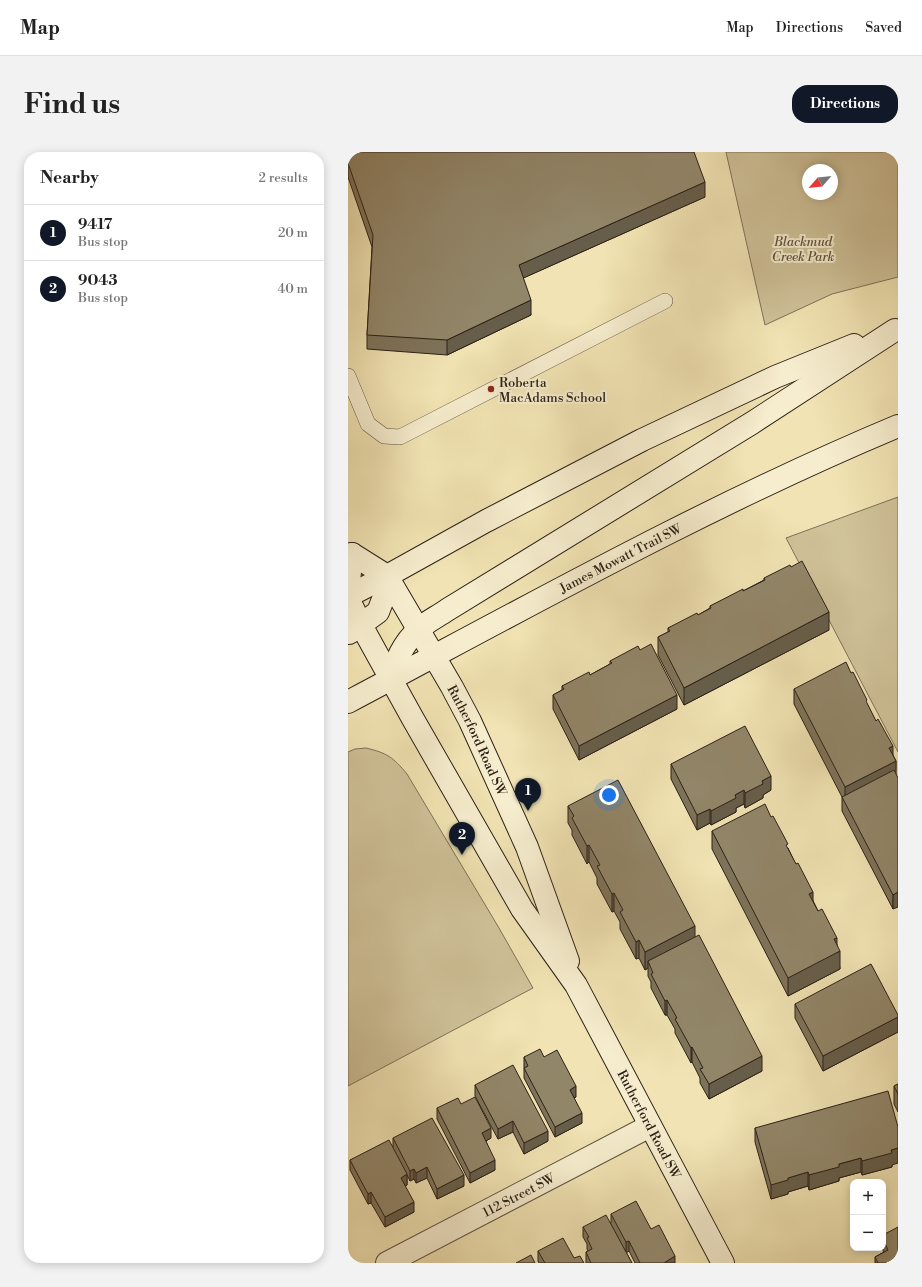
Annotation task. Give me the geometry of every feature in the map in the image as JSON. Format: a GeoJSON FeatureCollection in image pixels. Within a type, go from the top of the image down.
{"type":"FeatureCollection","features":[{"type":"Feature","properties":{"kind":"main road"},"geometry":{"type":"LineString","coordinates":[[348,597],[486,521],[642,440],[775,377],[896,330]]}},
{"type":"Feature","properties":{"kind":"main road"},"geometry":{"type":"LineString","coordinates":[[390,679],[395,663],[402,649],[418,630],[447,610],[752,423],[896,330]]}},
{"type":"Feature","properties":{"kind":"main road","name":"James Mowatt Trail SW"},"geometry":{"type":"LineString","coordinates":[[348,702],[724,504],[840,450],[898,426]]}},
{"type":"Feature","properties":{"kind":"main road","name":"Rutherford Road SW"},"geometry":{"type":"LineString","coordinates":[[350,550],[387,576],[452,687],[470,721],[527,847],[576,985]]}},
{"type":"Feature","properties":{"kind":"main road","name":"Rutherford Road SW"},"geometry":{"type":"LineString","coordinates":[[348,590],[350,550]]}},
{"type":"Feature","properties":{"kind":"main road"},"geometry":{"type":"LineString","coordinates":[[354,629],[378,612],[385,594],[387,576]]}},
{"type":"Feature","properties":{"kind":"main road","name":"Rutherford Road SW"},"geometry":{"type":"LineString","coordinates":[[348,597],[354,629],[390,679],[522,909],[576,985],[722,1263]]}},
{"type":"Feature","properties":{"kind":"main road","name":"112 Street SW"},"geometry":{"type":"LineString","coordinates":[[387,1263],[650,1126]]}},
{"type":"Feature","properties":{"kind":"lane"},"geometry":{"type":"LineString","coordinates":[[348,376],[368,424],[384,436],[400,437],[665,301]]}},
{"type":"Feature","properties":{"kind":"green space","name":"Blackmud Creek Park"},"geometry":{"type":"Polygon","coordinates":[[[726,152],[898,152],[898,277],[832,294],[765,325],[726,152]]]}},
{"type":"Feature","properties":{"kind":"green space"},"geometry":{"type":"Polygon","coordinates":[[[898,497],[898,752],[786,538],[898,497]]]}},
{"type":"Feature","properties":{"kind":"green space"},"geometry":{"type":"Polygon","coordinates":[[[366,748],[389,756],[398,763],[407,774],[533,988],[348,1086],[348,752],[355,749],[366,748]]]}},
{"type":"Feature","properties":{"kind":"building"},"geometry":{"type":"Polygon","coordinates":[[[348,152],[694,152],[705,182],[519,265],[531,300],[447,340],[367,335],[373,235],[348,163],[348,152]]]}},
{"type":"Feature","properties":{"kind":"building"},"geometry":{"type":"Polygon","coordinates":[[[802,561],[829,612],[684,688],[658,637],[670,631],[668,628],[697,613],[698,615],[711,608],[710,606],[743,589],[743,591],[765,580],[764,578],[790,565],[791,567],[802,561]]]}},
{"type":"Feature","properties":{"kind":"building"},"geometry":{"type":"Polygon","coordinates":[[[651,644],[677,695],[579,746],[553,695],[564,689],[562,686],[589,672],[590,675],[612,663],[610,661],[638,646],[640,650],[651,644]]]}},
{"type":"Feature","properties":{"kind":"building"},"geometry":{"type":"Polygon","coordinates":[[[846,662],[851,673],[853,672],[876,721],[878,719],[893,746],[889,748],[896,761],[845,787],[794,689],[846,662]]]}},
{"type":"Feature","properties":{"kind":"building"},"geometry":{"type":"Polygon","coordinates":[[[745,726],[771,776],[762,781],[763,784],[745,793],[744,790],[735,795],[736,798],[711,811],[710,809],[697,815],[671,764],[745,726]]]}},
{"type":"Feature","properties":{"kind":"building"},"geometry":{"type":"Polygon","coordinates":[[[894,770],[898,778],[898,892],[893,895],[842,797],[894,770]]]}},
{"type":"Feature","properties":{"kind":"building"},"geometry":{"type":"Polygon","coordinates":[[[618,780],[695,926],[645,952],[639,940],[636,942],[620,912],[623,910],[614,893],[612,894],[597,866],[600,865],[589,845],[587,846],[572,818],[574,816],[568,806],[618,780]]]}},
{"type":"Feature","properties":{"kind":"building"},"geometry":{"type":"Polygon","coordinates":[[[765,804],[771,817],[773,816],[788,844],[786,845],[796,864],[798,863],[813,892],[809,894],[818,911],[822,909],[837,938],[834,939],[840,951],[788,978],[712,831],[765,804]]]}},
{"type":"Feature","properties":{"kind":"building"},"geometry":{"type":"Polygon","coordinates":[[[699,935],[762,1056],[709,1084],[700,1069],[703,1068],[675,1019],[677,1018],[667,1000],[665,1001],[651,974],[653,973],[648,961],[699,935]]]}},
{"type":"Feature","properties":{"kind":"building"},"geometry":{"type":"Polygon","coordinates":[[[871,964],[898,1017],[823,1056],[795,1004],[871,964]]]}},
{"type":"Feature","properties":{"kind":"building"},"geometry":{"type":"Polygon","coordinates":[[[540,1049],[544,1057],[557,1050],[576,1086],[570,1090],[582,1113],[555,1127],[524,1068],[528,1066],[524,1057],[540,1049]]]}},
{"type":"Feature","properties":{"kind":"building"},"geometry":{"type":"Polygon","coordinates":[[[513,1065],[548,1131],[524,1143],[513,1121],[498,1129],[475,1085],[513,1065]]]}},
{"type":"Feature","properties":{"kind":"building"},"geometry":{"type":"Polygon","coordinates":[[[898,1084],[898,1094],[894,1086],[898,1084]]]}},
{"type":"Feature","properties":{"kind":"building"},"geometry":{"type":"Polygon","coordinates":[[[888,1091],[898,1127],[898,1148],[891,1150],[892,1153],[862,1161],[861,1158],[839,1164],[839,1167],[809,1175],[808,1172],[771,1185],[755,1128],[888,1091]]]}},
{"type":"Feature","properties":{"kind":"building"},"geometry":{"type":"Polygon","coordinates":[[[475,1097],[491,1128],[482,1133],[495,1160],[470,1173],[437,1108],[458,1098],[461,1104],[475,1097]]]}},
{"type":"Feature","properties":{"kind":"building"},"geometry":{"type":"Polygon","coordinates":[[[432,1118],[464,1175],[437,1189],[427,1167],[416,1173],[414,1169],[410,1171],[393,1138],[432,1118]]]}},
{"type":"Feature","properties":{"kind":"building"},"geometry":{"type":"Polygon","coordinates":[[[389,1140],[407,1174],[401,1178],[414,1202],[385,1217],[371,1192],[368,1194],[350,1160],[389,1140]]]}},
{"type":"Feature","properties":{"kind":"building"},"geometry":{"type":"Polygon","coordinates":[[[636,1201],[651,1229],[659,1225],[675,1256],[664,1263],[640,1263],[629,1241],[626,1242],[611,1214],[636,1201]]]}},
{"type":"Feature","properties":{"kind":"building"},"geometry":{"type":"Polygon","coordinates":[[[606,1215],[632,1263],[591,1263],[586,1252],[592,1249],[587,1238],[589,1237],[583,1227],[606,1215]]]}},
{"type":"Feature","properties":{"kind":"building"},"geometry":{"type":"Polygon","coordinates":[[[898,1227],[898,1263],[878,1263],[875,1257],[888,1250],[886,1246],[886,1233],[898,1227]]]}},
{"type":"Feature","properties":{"kind":"building"},"geometry":{"type":"Polygon","coordinates":[[[563,1238],[574,1258],[580,1256],[584,1263],[545,1263],[538,1251],[563,1238]]]}},
{"type":"Feature","properties":{"kind":"building"},"geometry":{"type":"Polygon","coordinates":[[[531,1255],[535,1263],[516,1263],[531,1255]]]}},
{"type":"Feature","properties":{"kind":"place","name":"Roberta MacAdams School"},"geometry":{"type":"Point","coordinates":[491,389]}},
{"type":"Feature","properties":{"kind":"place","name":"9417"},"geometry":{"type":"Point","coordinates":[528,811]}},
{"type":"Feature","properties":{"kind":"place","name":"9043"},"geometry":{"type":"Point","coordinates":[462,855]}}]}
